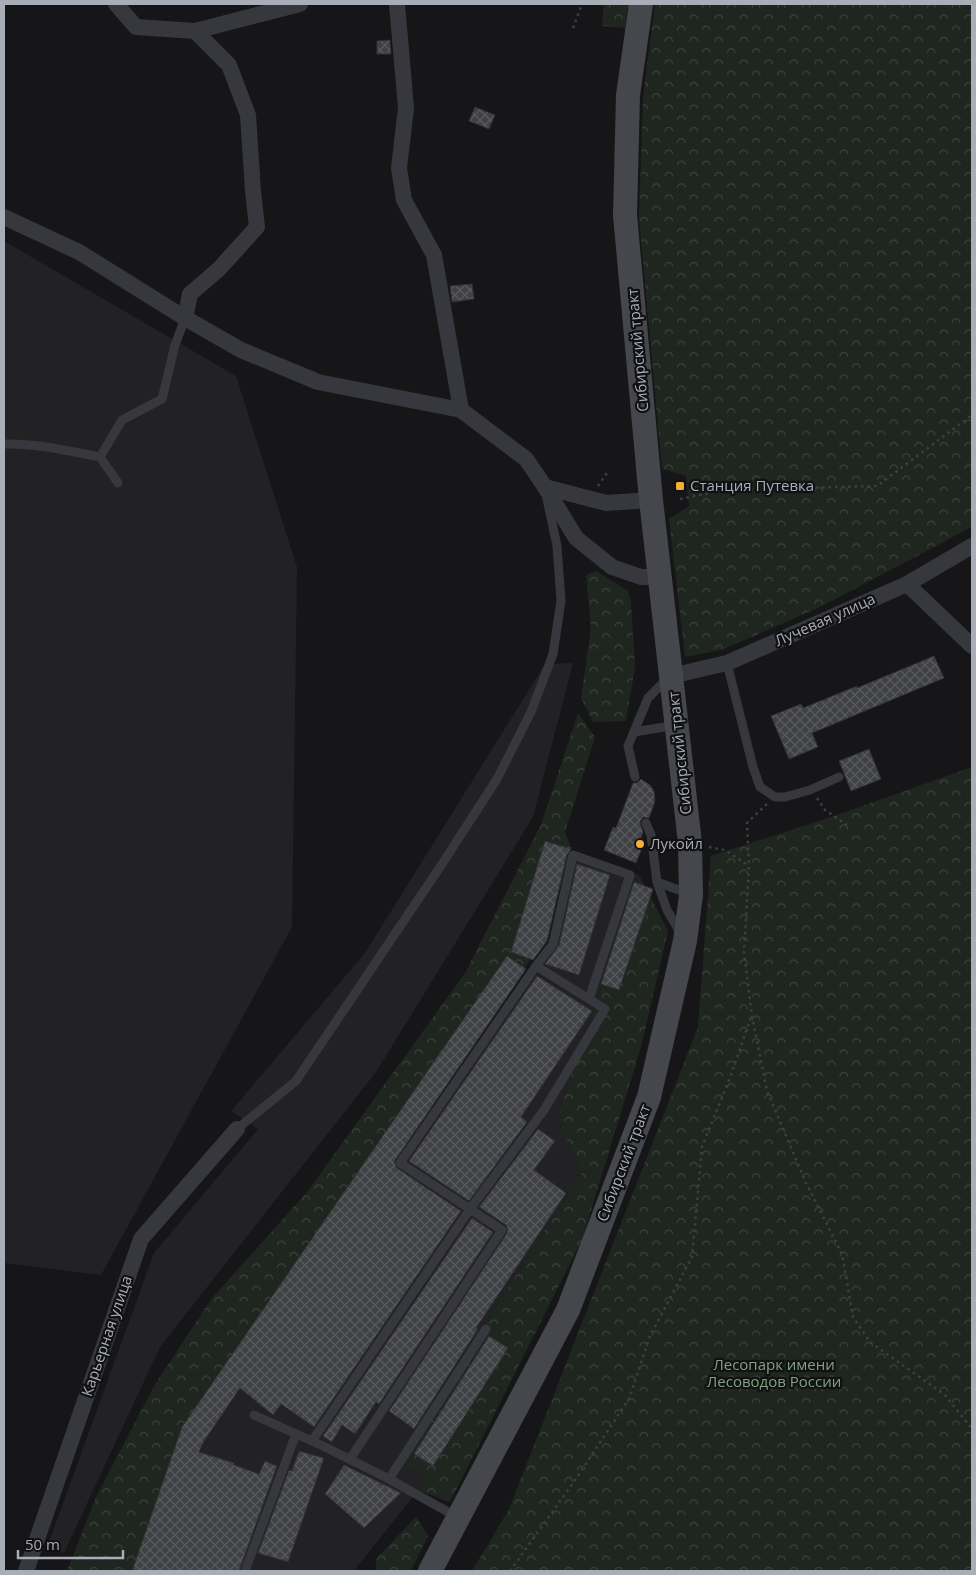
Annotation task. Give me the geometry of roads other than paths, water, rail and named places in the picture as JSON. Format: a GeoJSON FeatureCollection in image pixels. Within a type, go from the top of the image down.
{"type":"FeatureCollection","features":[{"type":"Feature","properties":{"kind":"main road","name":"Сибирский тракт"},"geometry":{"type":"LineString","coordinates":[[430,1571],[568,1310],[649,1097],[685,941],[691,894],[690,843],[651,500],[625,215],[628,95],[641,4]]}},
{"type":"Feature","properties":{"kind":"street"},"geometry":{"type":"LineString","coordinates":[[116,4],[136,27],[195,31],[300,4]]}},
{"type":"Feature","properties":{"kind":"street"},"geometry":{"type":"LineString","coordinates":[[397,4],[406,108],[399,168],[404,200],[434,255],[461,410]]}},
{"type":"Feature","properties":{"kind":"street"},"geometry":{"type":"LineString","coordinates":[[185,318],[190,294],[219,269],[257,228],[248,115],[229,65],[195,31]]}},
{"type":"Feature","properties":{"kind":"street"},"geometry":{"type":"LineString","coordinates":[[4,217],[80,252],[185,318],[241,350],[318,382],[461,410],[526,459],[576,538],[612,567],[641,577],[660,577]]}},
{"type":"Feature","properties":{"kind":"street"},"geometry":{"type":"LineString","coordinates":[[545,487],[606,503],[651,500]]}},
{"type":"Feature","properties":{"kind":"street","name":"Лучевая улица"},"geometry":{"type":"LineString","coordinates":[[671,676],[727,663],[907,584],[972,546]]}},
{"type":"Feature","properties":{"kind":"street"},"geometry":{"type":"LineString","coordinates":[[907,584],[972,646]]}},
{"type":"Feature","properties":{"kind":"street","name":"Карьерная улица"},"geometry":{"type":"LineString","coordinates":[[26,1571],[141,1239],[238,1129]]}},
{"type":"Feature","properties":{"kind":"lane"},"geometry":{"type":"LineString","coordinates":[[100,457],[122,420],[162,399],[175,345],[185,318]]}},
{"type":"Feature","properties":{"kind":"lane"},"geometry":{"type":"LineString","coordinates":[[4,444],[23,443],[100,457],[118,483]]}},
{"type":"Feature","properties":{"kind":"lane"},"geometry":{"type":"LineString","coordinates":[[238,1129],[296,1081],[436,873],[492,786],[530,712],[553,654],[561,601],[557,546],[545,487]]}},
{"type":"Feature","properties":{"kind":"lane"},"geometry":{"type":"LineString","coordinates":[[727,663],[760,788],[775,797],[785,797],[810,790],[839,777]]}},
{"type":"Feature","properties":{"kind":"lane"},"geometry":{"type":"LineString","coordinates":[[635,777],[628,746],[648,698],[671,676]]}},
{"type":"Feature","properties":{"kind":"lane"},"geometry":{"type":"LineString","coordinates":[[634,732],[677,725]]}},
{"type":"Feature","properties":{"kind":"lane"},"geometry":{"type":"LineString","coordinates":[[646,823],[652,835],[657,882],[667,910],[685,941]]}},
{"type":"Feature","properties":{"kind":"lane"},"geometry":{"type":"LineString","coordinates":[[350,1459],[502,1230],[400,1163],[553,944],[573,855],[630,875],[589,999]]}},
{"type":"Feature","properties":{"kind":"lane"},"geometry":{"type":"LineString","coordinates":[[657,882],[691,894]]}},
{"type":"Feature","properties":{"kind":"lane"},"geometry":{"type":"LineString","coordinates":[[312,1441],[470,1209],[544,1110],[605,1009],[536,966]]}},
{"type":"Feature","properties":{"kind":"lane"},"geometry":{"type":"LineString","coordinates":[[389,1479],[486,1329]]}},
{"type":"Feature","properties":{"kind":"lane"},"geometry":{"type":"LineString","coordinates":[[254,1415],[350,1459],[458,1517]]}},
{"type":"Feature","properties":{"kind":"lane"},"geometry":{"type":"LineString","coordinates":[[245,1571],[296,1434]]}},
{"type":"Feature","properties":{"kind":"place","name":"Станция Путевка"},"geometry":{"type":"Point","coordinates":[680,486]}},
{"type":"Feature","properties":{"kind":"place","name":"Лукойл"},"geometry":{"type":"Point","coordinates":[640,844]}},
{"type":"Feature","properties":{"kind":"park label","name":"Лесопарк имени Лесоводов России"},"geometry":{"type":"Point","coordinates":[774,1374]}}]}
